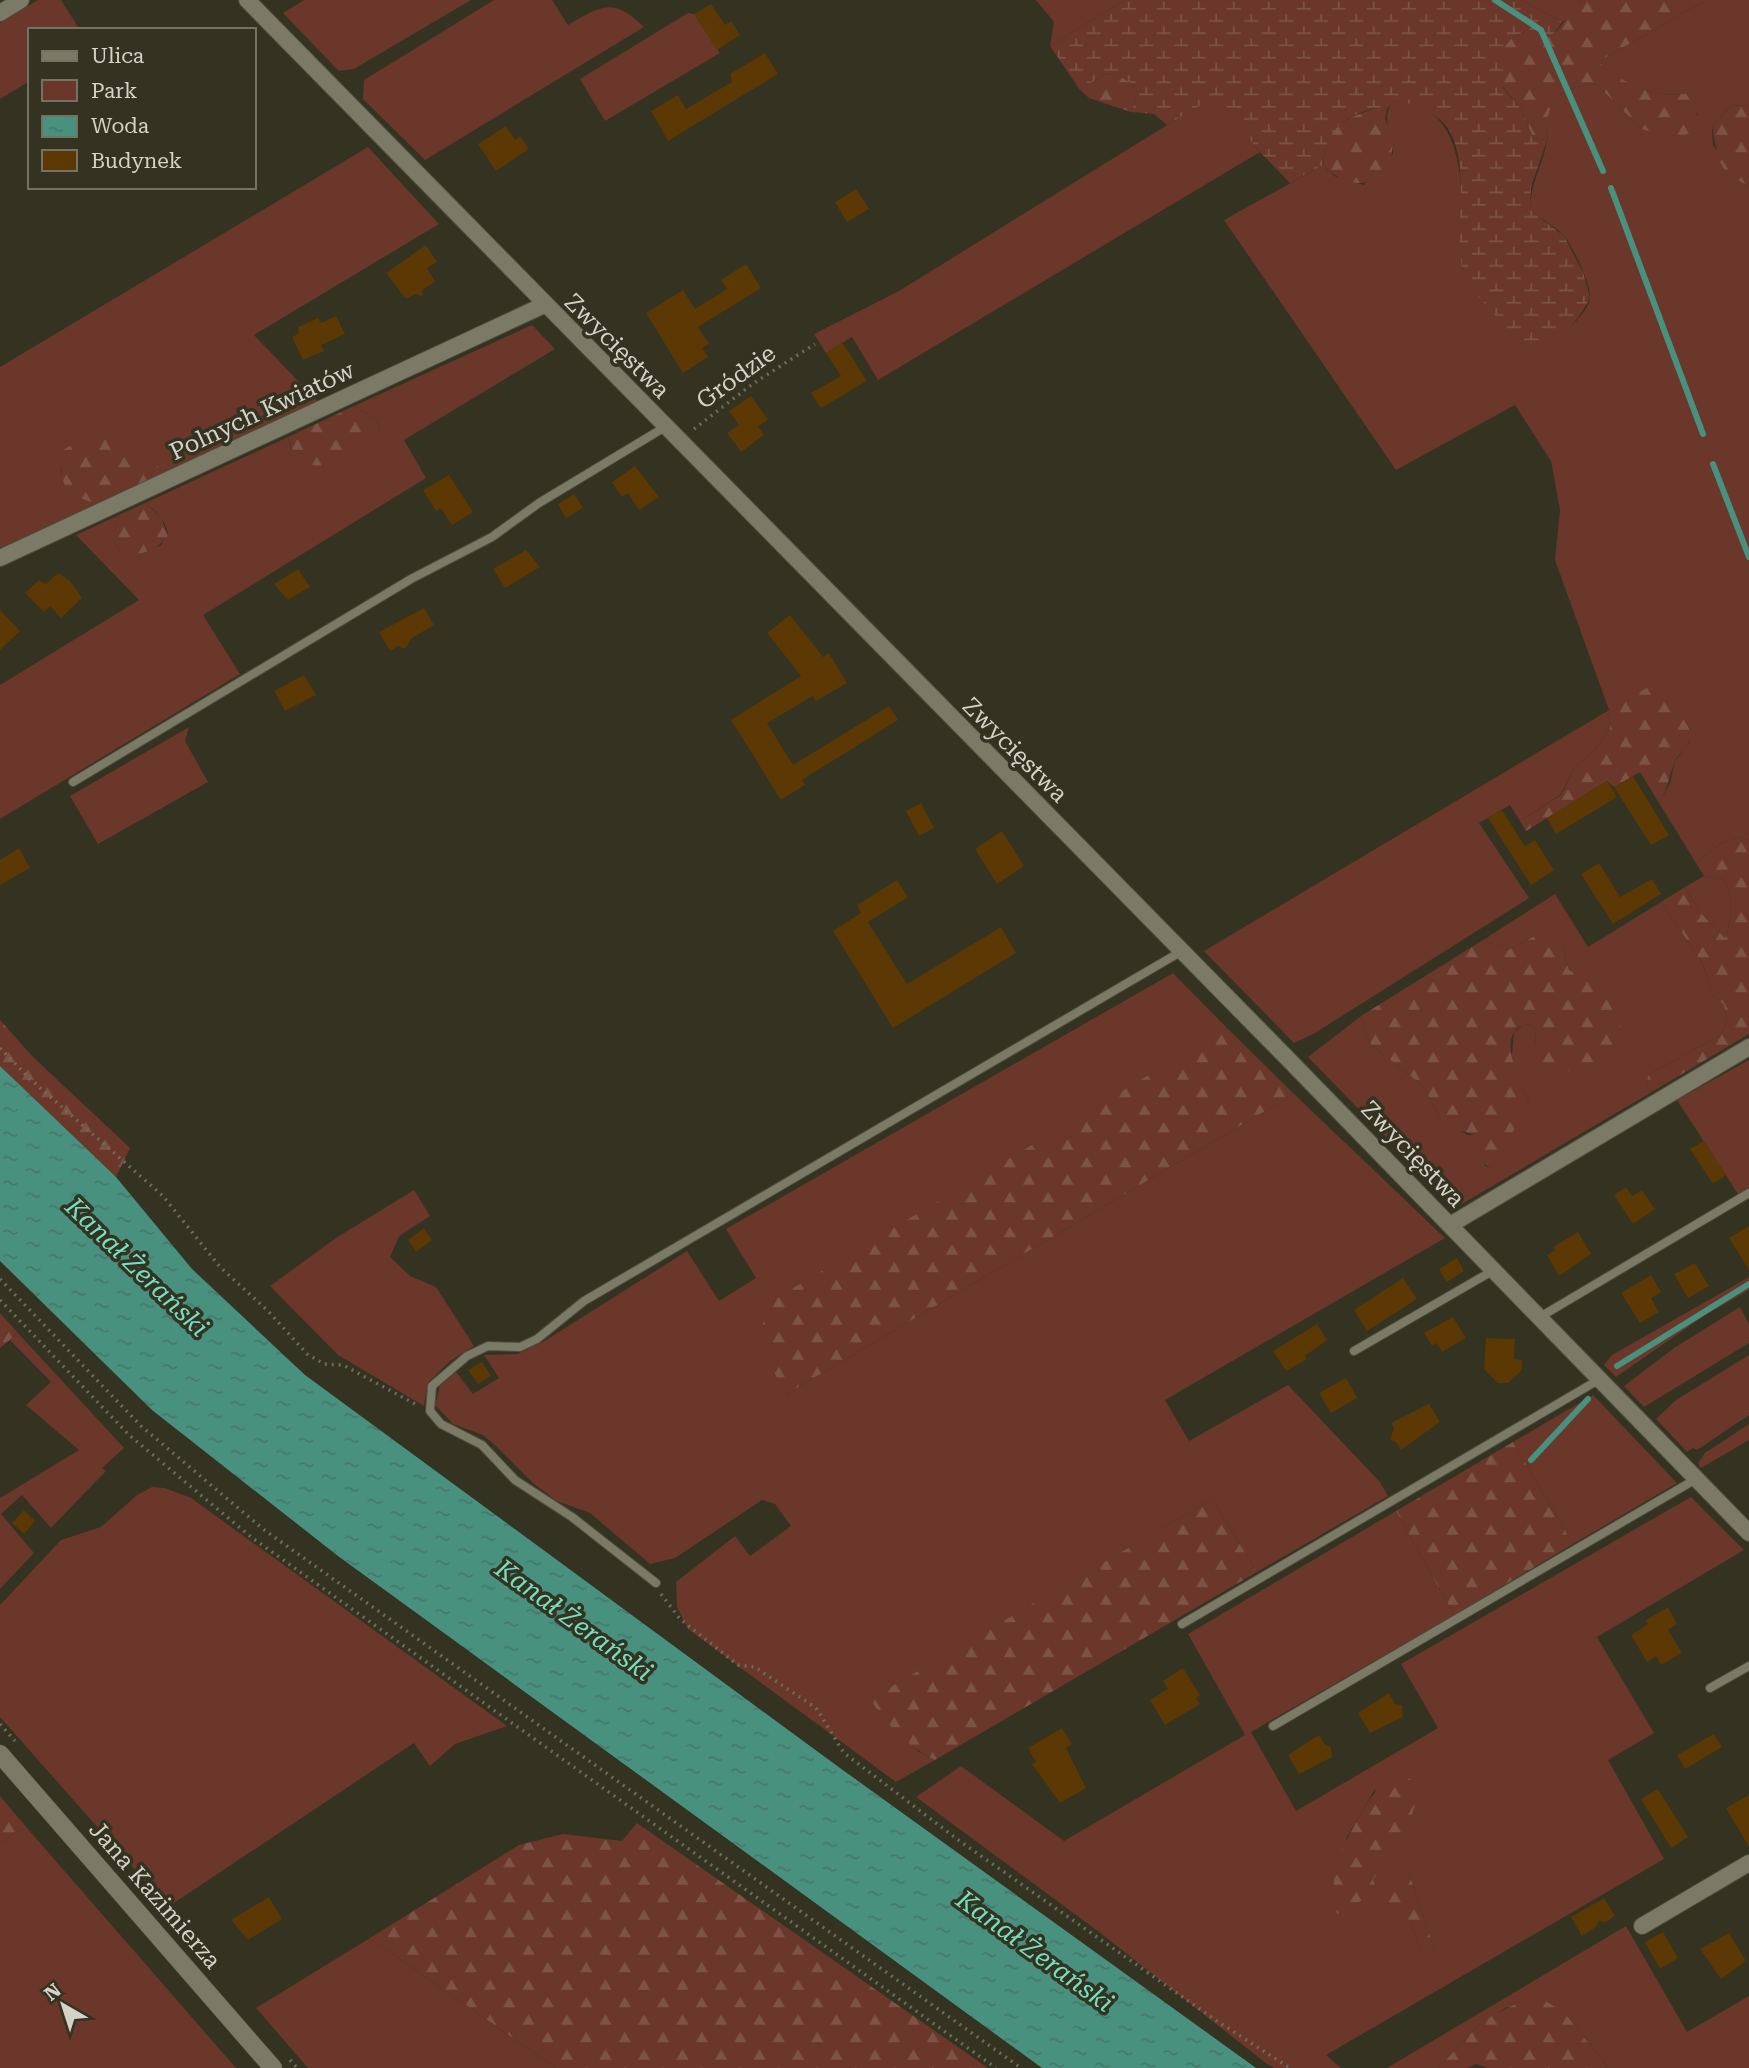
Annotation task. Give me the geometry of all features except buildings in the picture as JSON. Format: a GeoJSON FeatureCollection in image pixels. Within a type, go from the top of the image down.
{"type":"FeatureCollection","features":[{"type":"Feature","properties":{"kind":"main road","name":"Jana Kazimierza"},"geometry":{"type":"LineString","coordinates":[[0,1754],[273,2068]]}},
{"type":"Feature","properties":{"kind":"street"},"geometry":{"type":"LineString","coordinates":[[0,13],[21,0]]}},
{"type":"Feature","properties":{"kind":"street","name":"Zwycięstwa"},"geometry":{"type":"LineString","coordinates":[[247,0],[677,441],[1182,951],[1749,1533]]}},
{"type":"Feature","properties":{"kind":"street","name":"Polnych Kwiatów"},"geometry":{"type":"LineString","coordinates":[[0,558],[544,305]]}},
{"type":"Feature","properties":{"kind":"street"},"geometry":{"type":"LineString","coordinates":[[1450,1225],[1749,1047]]}},
{"type":"Feature","properties":{"kind":"street"},"geometry":{"type":"LineString","coordinates":[[1643,1926],[1749,1863]]}},
{"type":"Feature","properties":{"kind":"lane"},"geometry":{"type":"LineString","coordinates":[[73,782],[411,579],[492,537],[539,503],[665,427]]}},
{"type":"Feature","properties":{"kind":"lane"},"geometry":{"type":"LineString","coordinates":[[656,1583],[572,1517],[515,1480],[482,1445],[442,1424],[430,1411],[432,1386],[467,1356],[488,1346],[520,1347],[537,1339],[584,1301],[1182,951]]}},
{"type":"Feature","properties":{"kind":"lane"},"geometry":{"type":"LineString","coordinates":[[1540,1317],[1749,1193]]}},
{"type":"Feature","properties":{"kind":"lane"},"geometry":{"type":"LineString","coordinates":[[1354,1352],[1494,1270]]}},
{"type":"Feature","properties":{"kind":"lane"},"geometry":{"type":"LineString","coordinates":[[1182,1624],[1600,1379]]}},
{"type":"Feature","properties":{"kind":"lane"},"geometry":{"type":"LineString","coordinates":[[1273,1726],[1696,1479]]}},
{"type":"Feature","properties":{"kind":"lane"},"geometry":{"type":"LineString","coordinates":[[1710,1688],[1749,1666]]}},
{"type":"Feature","properties":{"kind":"path","name":"Gródzie"},"geometry":{"type":"LineString","coordinates":[[677,441],[754,383],[815,344]]}},
{"type":"Feature","properties":{"kind":"path"},"geometry":{"type":"LineString","coordinates":[[0,1048],[30,1079],[163,1196],[220,1267],[268,1311],[307,1354],[324,1364],[343,1365],[388,1392],[430,1411]]}},
{"type":"Feature","properties":{"kind":"path"},"geometry":{"type":"LineString","coordinates":[[0,1279],[141,1426],[263,1529],[1021,2068]]}},
{"type":"Feature","properties":{"kind":"path"},"geometry":{"type":"LineString","coordinates":[[0,1300],[129,1435],[251,1537],[996,2068]]}},
{"type":"Feature","properties":{"kind":"path"},"geometry":{"type":"LineString","coordinates":[[656,1583],[662,1597],[698,1635],[738,1665],[755,1667],[816,1708],[844,1753],[983,1857],[1217,2021],[1290,2068]]}},
{"type":"Feature","properties":{"kind":"green space"},"geometry":{"type":"Polygon","coordinates":[[[38,0],[61,0],[79,28],[28,28],[28,82],[0,99],[0,23],[38,0]]]}},
{"type":"Feature","properties":{"kind":"green space"},"geometry":{"type":"Polygon","coordinates":[[[304,0],[471,0],[354,69],[339,71],[283,13],[304,0]]]}},
{"type":"Feature","properties":{"kind":"green space"},"geometry":{"type":"Polygon","coordinates":[[[494,0],[552,0],[568,25],[601,8],[617,8],[644,27],[425,160],[363,99],[364,80],[494,0]]]}},
{"type":"Feature","properties":{"kind":"green space"},"geometry":{"type":"Polygon","coordinates":[[[1036,0],[1125,0],[1050,46],[1054,22],[1036,0]]]}},
{"type":"Feature","properties":{"kind":"green space"},"geometry":{"type":"Polygon","coordinates":[[[1125,0],[1521,0],[1562,22],[1552,37],[1534,26],[1511,39],[1503,49],[1503,88],[1521,109],[1533,138],[1547,140],[1531,187],[1530,210],[1564,236],[1583,272],[1590,297],[1580,315],[1559,337],[1546,343],[1532,344],[1514,333],[1481,299],[1462,267],[1461,180],[1456,146],[1445,124],[1425,110],[1394,101],[1387,109],[1376,108],[1355,115],[1334,131],[1326,146],[1323,165],[1290,183],[1214,97],[1167,125],[1154,114],[1131,112],[1138,94],[1129,82],[1121,77],[1105,74],[1080,90],[1050,46],[1125,0]]]}},
{"type":"Feature","properties":{"kind":"green space"},"geometry":{"type":"Polygon","coordinates":[[[1521,0],[1581,0],[1570,17],[1562,22],[1521,0]]]}},
{"type":"Feature","properties":{"kind":"green space"},"geometry":{"type":"Polygon","coordinates":[[[1581,0],[1706,0],[1603,59],[1601,64],[1642,89],[1665,94],[1688,93],[1696,108],[1699,128],[1676,140],[1642,129],[1596,84],[1572,89],[1556,98],[1548,115],[1547,140],[1533,138],[1521,109],[1503,87],[1503,48],[1511,39],[1534,26],[1552,37],[1581,0]]]}},
{"type":"Feature","properties":{"kind":"green space"},"geometry":{"type":"Polygon","coordinates":[[[1706,0],[1749,0],[1749,105],[1731,106],[1712,126],[1713,145],[1741,182],[1749,186],[1749,840],[1740,837],[1720,844],[1696,863],[1659,803],[1670,783],[1675,761],[1689,742],[1687,725],[1677,709],[1609,710],[1555,560],[1560,510],[1551,461],[1515,405],[1396,470],[1224,220],[1323,165],[1334,176],[1364,185],[1393,154],[1387,120],[1394,101],[1420,106],[1439,120],[1451,140],[1458,165],[1462,192],[1462,269],[1473,285],[1546,343],[1579,318],[1590,297],[1581,266],[1565,237],[1530,210],[1547,140],[1547,118],[1553,102],[1571,89],[1596,84],[1642,129],[1698,115],[1688,93],[1665,94],[1642,89],[1610,72],[1601,65],[1603,59],[1706,0]]]}},
{"type":"Feature","properties":{"kind":"green space"},"geometry":{"type":"Polygon","coordinates":[[[688,13],[694,14],[720,53],[605,121],[580,79],[688,13]]]}},
{"type":"Feature","properties":{"kind":"green space"},"geometry":{"type":"Polygon","coordinates":[[[1105,74],[1125,79],[1135,89],[1138,94],[1131,112],[1089,98],[1080,90],[1105,74]]]}},
{"type":"Feature","properties":{"kind":"green space"},"geometry":{"type":"Polygon","coordinates":[[[1214,96],[1260,152],[878,380],[852,337],[826,353],[814,334],[899,291],[1214,96]]]}},
{"type":"Feature","properties":{"kind":"green space"},"geometry":{"type":"Polygon","coordinates":[[[1749,105],[1749,186],[1729,174],[1720,162],[1712,126],[1731,106],[1749,105]]]}},
{"type":"Feature","properties":{"kind":"green space"},"geometry":{"type":"Polygon","coordinates":[[[1380,107],[1387,109],[1385,118],[1393,142],[1390,170],[1373,181],[1364,183],[1347,181],[1331,172],[1323,165],[1328,140],[1333,132],[1347,119],[1380,107]]]}},
{"type":"Feature","properties":{"kind":"green space"},"geometry":{"type":"Polygon","coordinates":[[[368,147],[439,224],[254,335],[320,404],[164,474],[150,459],[97,430],[61,468],[64,483],[72,492],[97,504],[0,548],[0,367],[368,147]]]}},
{"type":"Feature","properties":{"kind":"green space"},"geometry":{"type":"Polygon","coordinates":[[[532,325],[555,349],[404,440],[426,478],[203,615],[240,674],[0,819],[0,685],[139,600],[76,535],[119,515],[113,538],[121,554],[160,546],[168,535],[167,530],[160,517],[145,503],[288,437],[291,449],[332,463],[346,457],[366,445],[380,427],[375,419],[354,406],[532,325]]]}},
{"type":"Feature","properties":{"kind":"green space"},"geometry":{"type":"Polygon","coordinates":[[[354,406],[375,419],[380,427],[366,446],[343,460],[330,464],[306,464],[295,459],[288,437],[354,406]]]}},
{"type":"Feature","properties":{"kind":"green space"},"geometry":{"type":"Polygon","coordinates":[[[98,429],[150,459],[164,474],[97,504],[68,494],[61,475],[63,450],[98,429]]]}},
{"type":"Feature","properties":{"kind":"green space"},"geometry":{"type":"Polygon","coordinates":[[[145,503],[161,517],[168,536],[158,546],[147,551],[121,554],[113,538],[119,515],[145,503]]]}},
{"type":"Feature","properties":{"kind":"green space"},"geometry":{"type":"Polygon","coordinates":[[[1652,685],[1679,710],[1689,726],[1690,735],[1687,745],[1675,761],[1659,803],[1640,772],[1614,787],[1607,781],[1526,831],[1520,821],[1561,795],[1575,767],[1594,751],[1610,729],[1609,710],[1652,685]]]}},
{"type":"Feature","properties":{"kind":"green space"},"geometry":{"type":"Polygon","coordinates":[[[1609,710],[1610,729],[1594,751],[1575,767],[1560,795],[1520,821],[1510,805],[1479,823],[1529,898],[1315,1033],[1294,1043],[1204,951],[1609,710]]]}},
{"type":"Feature","properties":{"kind":"green space"},"geometry":{"type":"Polygon","coordinates":[[[189,727],[185,741],[208,782],[98,844],[70,796],[189,727]]]}},
{"type":"Feature","properties":{"kind":"green space"},"geometry":{"type":"Polygon","coordinates":[[[1740,837],[1749,840],[1749,1034],[1645,1096],[1648,1075],[1719,1036],[1727,1022],[1724,1005],[1712,994],[1703,964],[1661,902],[1685,887],[1699,911],[1725,938],[1731,909],[1727,887],[1724,880],[1704,876],[1696,863],[1720,844],[1740,837]]]}},
{"type":"Feature","properties":{"kind":"green space"},"geometry":{"type":"Polygon","coordinates":[[[1704,876],[1724,880],[1727,887],[1731,909],[1725,938],[1699,911],[1685,887],[1704,876]]]}},
{"type":"Feature","properties":{"kind":"green space"},"geometry":{"type":"Polygon","coordinates":[[[1555,894],[1588,947],[1661,902],[1703,964],[1712,994],[1724,1005],[1727,1022],[1719,1036],[1648,1075],[1645,1096],[1455,1208],[1308,1057],[1361,1016],[1368,1042],[1423,1086],[1440,1118],[1467,1135],[1475,1135],[1483,1142],[1485,1166],[1489,1168],[1529,1100],[1511,1065],[1514,1033],[1523,1025],[1530,1024],[1535,1030],[1536,1045],[1607,990],[1569,970],[1563,948],[1533,937],[1508,950],[1483,940],[1555,894]]]}},
{"type":"Feature","properties":{"kind":"green space"},"geometry":{"type":"Polygon","coordinates":[[[1550,936],[1563,948],[1569,970],[1607,989],[1619,1006],[1621,1027],[1612,1052],[1575,1073],[1543,1062],[1536,1045],[1535,1030],[1530,1024],[1519,1028],[1513,1035],[1512,1057],[1529,1100],[1503,1151],[1489,1168],[1481,1160],[1482,1142],[1475,1135],[1450,1128],[1440,1118],[1423,1086],[1368,1042],[1361,1016],[1483,940],[1508,950],[1533,937],[1550,936]]]}},
{"type":"Feature","properties":{"kind":"green space"},"geometry":{"type":"Polygon","coordinates":[[[1173,973],[1227,1028],[785,1395],[1294,1094],[1445,1238],[1165,1400],[1189,1441],[1288,1385],[1380,1482],[1388,1496],[1257,1572],[1212,1499],[871,1699],[918,1751],[935,1760],[896,1782],[688,1629],[677,1607],[676,1582],[735,1536],[750,1556],[791,1526],[775,1504],[762,1500],[675,1558],[650,1564],[590,1513],[557,1501],[533,1483],[483,1435],[453,1424],[435,1405],[440,1386],[456,1372],[473,1394],[499,1378],[484,1355],[517,1354],[543,1342],[687,1251],[719,1301],[756,1278],[726,1229],[1173,973]]]}},
{"type":"Feature","properties":{"kind":"green space"},"geometry":{"type":"Polygon","coordinates":[[[0,1020],[33,1057],[130,1148],[116,1177],[0,1066],[0,1020]]]}},
{"type":"Feature","properties":{"kind":"green space"},"geometry":{"type":"Polygon","coordinates":[[[1227,1028],[1294,1094],[785,1395],[769,1360],[763,1338],[765,1315],[770,1302],[1227,1028]]]}},
{"type":"Feature","properties":{"kind":"green space"},"geometry":{"type":"Polygon","coordinates":[[[1749,1060],[1749,1188],[1738,1194],[1677,1100],[1749,1060]]]}},
{"type":"Feature","properties":{"kind":"green space"},"geometry":{"type":"Polygon","coordinates":[[[414,1190],[430,1216],[399,1236],[390,1257],[410,1276],[436,1287],[474,1346],[450,1361],[428,1383],[424,1406],[338,1355],[270,1286],[336,1238],[414,1190]]]}},
{"type":"Feature","properties":{"kind":"green space"},"geometry":{"type":"Polygon","coordinates":[[[1749,1277],[1749,1290],[1704,1316],[1616,1377],[1604,1365],[1612,1355],[1749,1277]]]}},
{"type":"Feature","properties":{"kind":"green space"},"geometry":{"type":"Polygon","coordinates":[[[1740,1307],[1749,1324],[1749,1343],[1644,1407],[1624,1386],[1674,1348],[1740,1307]]]}},
{"type":"Feature","properties":{"kind":"green space"},"geometry":{"type":"Polygon","coordinates":[[[0,1313],[18,1333],[0,1348],[0,1313]]]}},
{"type":"Feature","properties":{"kind":"green space"},"geometry":{"type":"Polygon","coordinates":[[[18,1333],[124,1448],[102,1468],[106,1471],[51,1528],[22,1495],[1,1514],[34,1553],[0,1589],[0,1498],[79,1450],[26,1405],[51,1382],[10,1340],[18,1333]]]}},
{"type":"Feature","properties":{"kind":"green space"},"geometry":{"type":"Polygon","coordinates":[[[1749,1355],[1749,1415],[1697,1450],[1693,1448],[1687,1452],[1656,1419],[1676,1400],[1749,1355]]]}},
{"type":"Feature","properties":{"kind":"green space"},"geometry":{"type":"Polygon","coordinates":[[[1593,1395],[1677,1483],[1573,1544],[1513,1442],[1593,1395]]]}},
{"type":"Feature","properties":{"kind":"green space"},"geometry":{"type":"Polygon","coordinates":[[[1749,1424],[1749,1440],[1701,1468],[1698,1463],[1705,1453],[1749,1424]]]}},
{"type":"Feature","properties":{"kind":"green space"},"geometry":{"type":"Polygon","coordinates":[[[1513,1442],[1573,1544],[1454,1615],[1396,1511],[1513,1442]]]}},
{"type":"Feature","properties":{"kind":"green space"},"geometry":{"type":"Polygon","coordinates":[[[152,1487],[165,1488],[191,1498],[507,1726],[455,1744],[430,1766],[414,1743],[168,1907],[0,1717],[0,1605],[61,1540],[101,1527],[137,1495],[152,1487]]]}},
{"type":"Feature","properties":{"kind":"green space"},"geometry":{"type":"Polygon","coordinates":[[[1691,1497],[1744,1550],[1597,1637],[1654,1733],[1608,1760],[1664,1859],[1326,2055],[1341,2068],[1274,2068],[1267,2064],[1099,1932],[916,1797],[961,1766],[1064,1841],[1245,1735],[1188,1634],[1396,1511],[1454,1615],[1251,1732],[1296,1811],[1438,1728],[1401,1664],[1691,1497]],[[1375,1789],[1346,1839],[1373,1880],[1386,1859],[1375,1789]],[[1409,1873],[1403,1914],[1410,1921],[1420,1948],[1435,1951],[1409,1873]]]}},
{"type":"Feature","properties":{"kind":"green space"},"geometry":{"type":"Polygon","coordinates":[[[1212,1499],[1257,1572],[935,1760],[898,1734],[870,1699],[1212,1499]]]}},
{"type":"Feature","properties":{"kind":"green space"},"geometry":{"type":"Polygon","coordinates":[[[1401,1774],[1419,1788],[1416,1802],[1402,1837],[1373,1880],[1377,1891],[1409,1873],[1435,1951],[1426,1955],[1420,1948],[1410,1921],[1387,1907],[1377,1892],[1337,1914],[1335,1900],[1336,1868],[1354,1826],[1378,1789],[1401,1774]]]}},
{"type":"Feature","properties":{"kind":"green space"},"geometry":{"type":"Polygon","coordinates":[[[0,1796],[27,1828],[12,1834],[0,1844],[0,1796]]]}},
{"type":"Feature","properties":{"kind":"green space"},"geometry":{"type":"Polygon","coordinates":[[[637,1823],[988,2068],[556,2068],[370,1938],[519,1845],[563,1834],[622,1841],[637,1823]]]}},
{"type":"Feature","properties":{"kind":"green space"},"geometry":{"type":"Polygon","coordinates":[[[27,1828],[236,2068],[0,2068],[0,1844],[12,1834],[27,1828]]]}},
{"type":"Feature","properties":{"kind":"green space"},"geometry":{"type":"Polygon","coordinates":[[[1626,1926],[1687,2032],[1749,1996],[1749,2068],[1608,2068],[1564,2012],[1507,2007],[1476,2028],[1438,2068],[1387,2068],[1626,1926]]]}},
{"type":"Feature","properties":{"kind":"green space"},"geometry":{"type":"Polygon","coordinates":[[[370,1938],[556,2068],[308,2068],[256,2008],[370,1938]]]}},
{"type":"Feature","properties":{"kind":"green space"},"geometry":{"type":"Polygon","coordinates":[[[1538,1997],[1564,2012],[1608,2068],[1488,2068],[1476,2064],[1467,2068],[1438,2068],[1476,2028],[1492,2016],[1527,1998],[1538,1997]]]}},
{"type":"Feature","properties":{"kind":"water","name":"Kanał Żerański"},"geometry":{"type":"Polygon","coordinates":[[[0,1066],[116,1177],[192,1269],[305,1375],[840,1768],[1256,2068],[1042,2068],[338,1556],[152,1410],[0,1261],[0,1066]]]}},
{"type":"Feature","properties":{"kind":"waterway"},"geometry":{"type":"LineString","coordinates":[[1495,0],[1541,30],[1603,171]]}},
{"type":"Feature","properties":{"kind":"waterway"},"geometry":{"type":"LineString","coordinates":[[1611,188],[1703,434]]}},
{"type":"Feature","properties":{"kind":"waterway"},"geometry":{"type":"LineString","coordinates":[[1713,464],[1749,557]]}},
{"type":"Feature","properties":{"kind":"waterway"},"geometry":{"type":"LineString","coordinates":[[1617,1366],[1749,1284]]}},
{"type":"Feature","properties":{"kind":"waterway"},"geometry":{"type":"LineString","coordinates":[[1531,1460],[1588,1399]]}}]}
